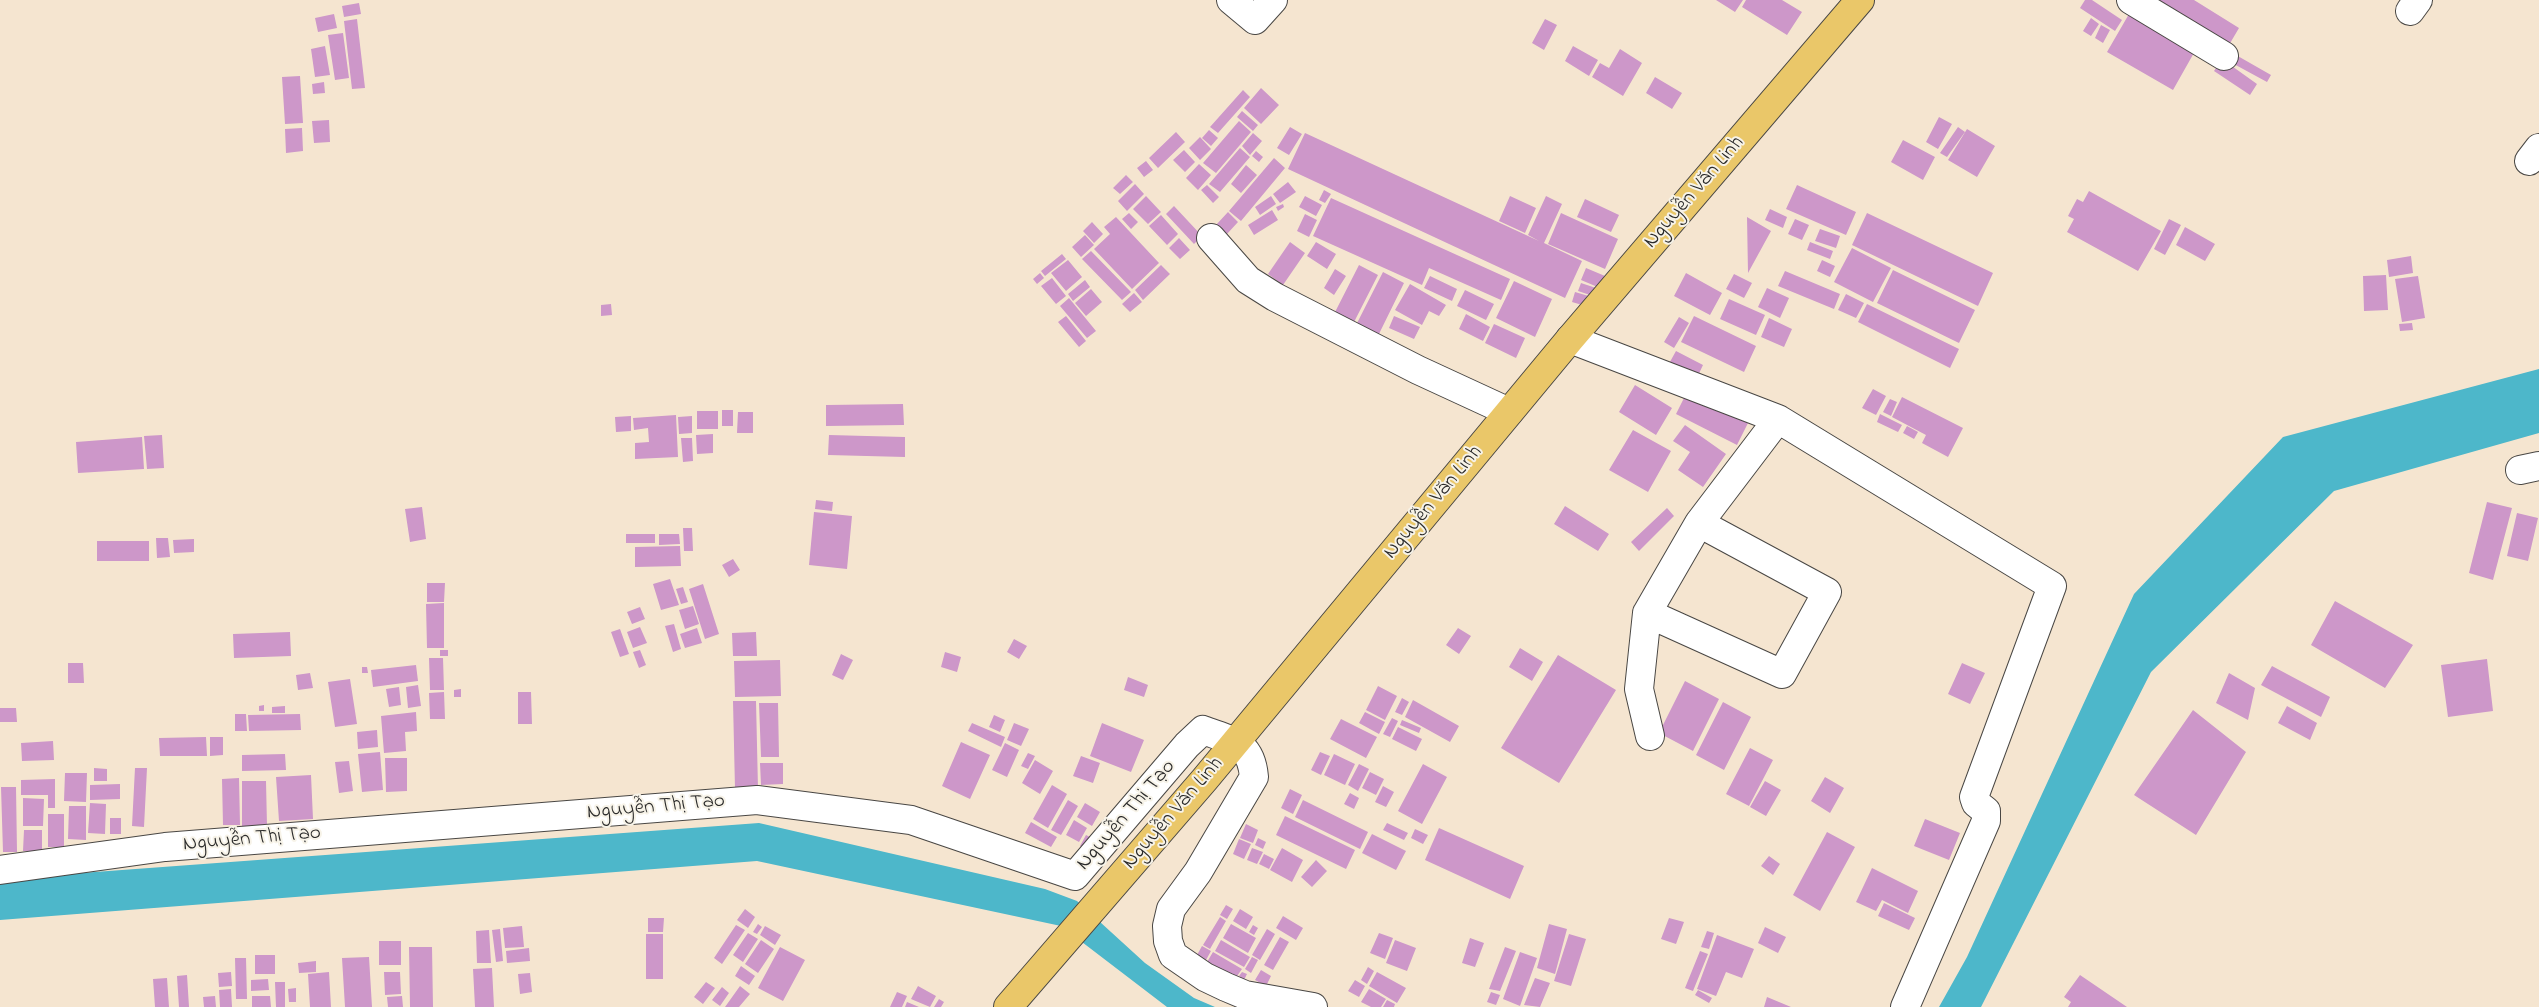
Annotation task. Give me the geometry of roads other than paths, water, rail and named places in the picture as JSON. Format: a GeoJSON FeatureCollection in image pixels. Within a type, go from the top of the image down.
{"type":"FeatureCollection","features":[{"type":"Feature","properties":{"kind":"highway","name":"Nguyễn Văn Linh"},"geometry":{"type":"LineString","coordinates":[[1009,1006],[1205,778],[1570,339],[1860,0]]}},
{"type":"Feature","properties":{"kind":"street"},"geometry":{"type":"LineString","coordinates":[[1231,0],[1255,20],[1273,0]]}},
{"type":"Feature","properties":{"kind":"street"},"geometry":{"type":"LineString","coordinates":[[2131,0],[2224,56]]}},
{"type":"Feature","properties":{"kind":"street"},"geometry":{"type":"LineString","coordinates":[[1211,238],[1248,280],[1275,297],[1418,370],[1509,412]]}},
{"type":"Feature","properties":{"kind":"street"},"geometry":{"type":"LineString","coordinates":[[1570,339],[1778,419],[2052,586],[1974,797],[1976,803],[1986,811],[1986,821],[1905,1007]]}},
{"type":"Feature","properties":{"kind":"street"},"geometry":{"type":"LineString","coordinates":[[1650,736],[1640,689],[1647,613],[1699,523],[1778,419]]}},
{"type":"Feature","properties":{"kind":"street"},"geometry":{"type":"LineString","coordinates":[[1647,613],[1782,674],[1827,592],[1699,523]]}},
{"type":"Feature","properties":{"kind":"street","name":"Nguyễn Thị Tạo"},"geometry":{"type":"LineString","coordinates":[[0,870],[165,847],[757,800],[912,820],[1075,876],[1203,730],[1235,742]]}},
{"type":"Feature","properties":{"kind":"street"},"geometry":{"type":"LineString","coordinates":[[1235,742],[1250,756],[1254,777],[1198,872],[1171,909],[1167,926],[1168,941],[1173,955],[1205,977],[1226,987],[1245,995],[1313,1007]]}},
{"type":"Feature","properties":{"kind":"water"},"geometry":{"type":"Polygon","coordinates":[[[2539,369],[2539,433],[2334,491],[2151,672],[1981,1007],[1939,1007],[1967,957],[2134,594],[2283,437],[2539,369]]]}},
{"type":"Feature","properties":{"kind":"water"},"geometry":{"type":"Polygon","coordinates":[[[759,823],[1045,889],[1077,901],[1145,963],[1194,998],[1215,1007],[1167,1007],[1061,926],[757,861],[0,920],[0,879],[759,823]]]}}]}
